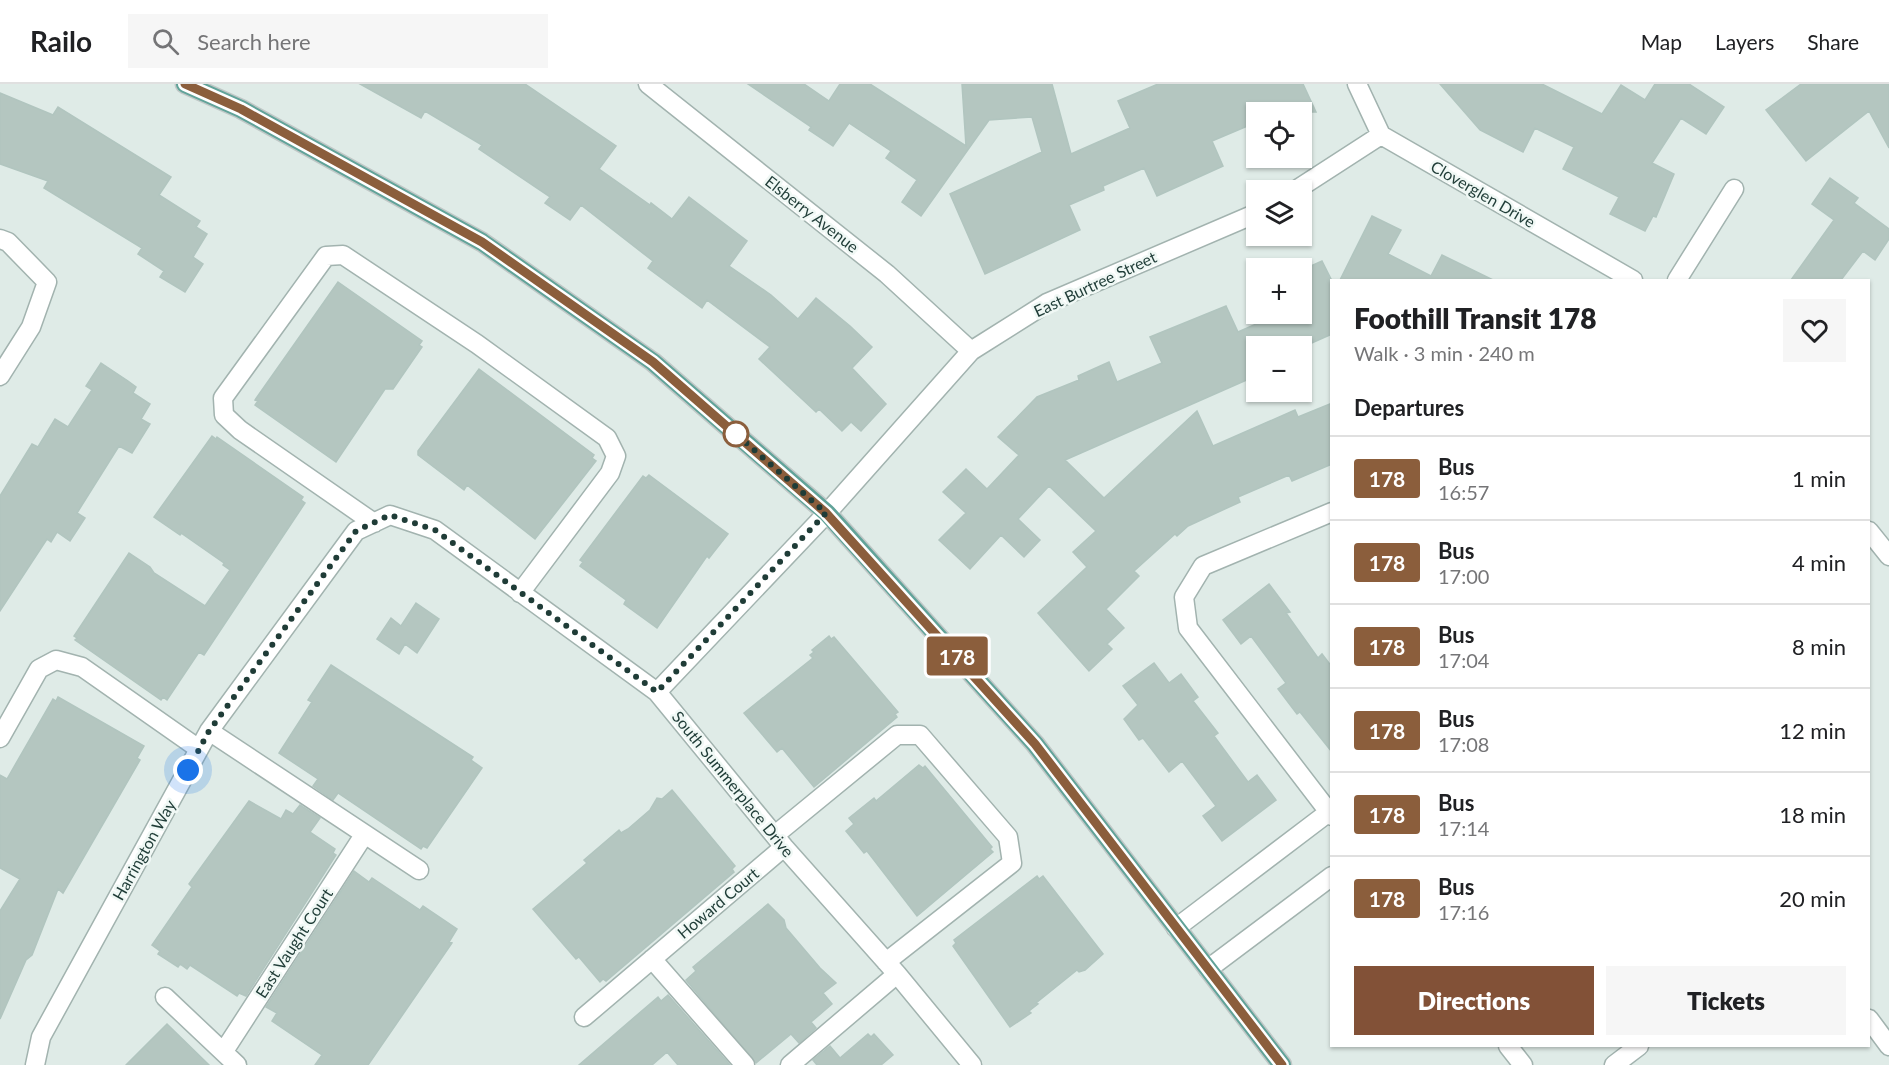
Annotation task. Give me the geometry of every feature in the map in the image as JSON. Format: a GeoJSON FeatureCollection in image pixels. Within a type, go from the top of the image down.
{"type":"FeatureCollection","features":[{"type":"Feature","properties":{"kind":"main road"},"geometry":{"type":"LineString","coordinates":[[185,84],[241,109],[482,242],[653,362],[826,513],[1035,744],[1282,1065]]}},
{"type":"Feature","properties":{"kind":"street","name":"Elsberry Avenue"},"geometry":{"type":"LineString","coordinates":[[648,84],[887,274],[971,351]]}},
{"type":"Feature","properties":{"kind":"street"},"geometry":{"type":"LineString","coordinates":[[1311,180],[1381,135],[1357,84]]}},
{"type":"Feature","properties":{"kind":"street","name":"Cloverglen Drive"},"geometry":{"type":"LineString","coordinates":[[1381,135],[1631,279]]}},
{"type":"Feature","properties":{"kind":"street"},"geometry":{"type":"LineString","coordinates":[[1678,279],[1734,189]]}},
{"type":"Feature","properties":{"kind":"street","name":"East Burtree Street"},"geometry":{"type":"LineString","coordinates":[[657,692],[826,513],[971,351],[1047,303],[1246,218]]}},
{"type":"Feature","properties":{"kind":"street"},"geometry":{"type":"LineString","coordinates":[[0,238],[8,242],[47,282],[31,327],[0,376]]}},
{"type":"Feature","properties":{"kind":"street","name":"South Summerplace Drive"},"geometry":{"type":"LineString","coordinates":[[520,593],[610,472],[616,456],[607,438],[477,344],[343,255],[326,256],[223,398],[224,415],[240,430],[382,519],[435,530],[520,593],[657,692],[779,841],[892,968],[972,1065]]}},
{"type":"Feature","properties":{"kind":"street"},"geometry":{"type":"LineString","coordinates":[[1176,928],[1330,814],[1188,628],[1184,597],[1203,566],[1330,513]]}},
{"type":"Feature","properties":{"kind":"street","name":"Harrington Way"},"geometry":{"type":"LineString","coordinates":[[35,1065],[41,1037],[209,731],[356,531],[382,519]]}},
{"type":"Feature","properties":{"kind":"street"},"geometry":{"type":"LineString","coordinates":[[1870,532],[1889,556]]}},
{"type":"Feature","properties":{"kind":"street"},"geometry":{"type":"LineString","coordinates":[[0,738],[39,669],[56,660],[82,668],[199,749]]}},
{"type":"Feature","properties":{"kind":"street"},"geometry":{"type":"LineString","coordinates":[[209,731],[419,870]]}},
{"type":"Feature","properties":{"kind":"street","name":"Howard Court"},"geometry":{"type":"LineString","coordinates":[[584,1017],[652,959],[897,735],[920,735],[1008,837],[1012,863],[892,968]]}},
{"type":"Feature","properties":{"kind":"street","name":"East Vaught Court"},"geometry":{"type":"LineString","coordinates":[[224,1051],[364,834]]}},
{"type":"Feature","properties":{"kind":"street"},"geometry":{"type":"LineString","coordinates":[[1208,969],[1330,878]]}},
{"type":"Feature","properties":{"kind":"street"},"geometry":{"type":"LineString","coordinates":[[652,959],[745,1065]]}},
{"type":"Feature","properties":{"kind":"street"},"geometry":{"type":"LineString","coordinates":[[790,1065],[892,968]]}},
{"type":"Feature","properties":{"kind":"street"},"geometry":{"type":"LineString","coordinates":[[165,998],[237,1065]]}},
{"type":"Feature","properties":{"kind":"street"},"geometry":{"type":"LineString","coordinates":[[1870,1020],[1889,1046]]}},
{"type":"Feature","properties":{"kind":"street"},"geometry":{"type":"LineString","coordinates":[[1509,1047],[1523,1065]]}},
{"type":"Feature","properties":{"kind":"street"},"geometry":{"type":"LineString","coordinates":[[1614,1065],[1638,1047]]}},
{"type":"Feature","properties":{"kind":"building"},"geometry":{"type":"Polygon","coordinates":[[[360,84],[525,84],[616,146],[599,169],[672,219],[689,197],[747,241],[729,266],[771,295],[798,319],[816,298],[850,326],[872,347],[852,368],[886,404],[861,431],[851,422],[842,431],[819,409],[816,412],[759,359],[770,347],[707,300],[702,308],[648,268],[653,261],[581,205],[570,220],[545,203],[550,197],[479,149],[482,145],[425,111],[421,118],[360,84]]]}},
{"type":"Feature","properties":{"kind":"building"},"geometry":{"type":"Polygon","coordinates":[[[748,84],[804,84],[829,101],[840,84],[870,84],[966,146],[962,84],[1052,84],[1071,154],[1130,128],[1118,101],[1158,84],[1303,84],[1311,102],[1246,102],[1246,127],[1212,141],[1223,166],[1157,196],[1144,168],[1103,186],[1104,190],[1069,205],[1080,230],[985,274],[950,194],[1042,152],[1032,117],[989,120],[921,216],[902,202],[917,180],[886,158],[891,151],[849,123],[833,146],[809,130],[811,127],[748,84]]]}},
{"type":"Feature","properties":{"kind":"building"},"geometry":{"type":"Polygon","coordinates":[[[1440,84],[1542,84],[1602,114],[1621,85],[1645,100],[1655,84],[1689,84],[1724,107],[1706,134],[1681,118],[1652,163],[1674,174],[1656,217],[1653,216],[1645,231],[1610,214],[1619,197],[1563,169],[1574,147],[1535,128],[1523,152],[1480,130],[1440,84]]]}},
{"type":"Feature","properties":{"kind":"building"},"geometry":{"type":"Polygon","coordinates":[[[1801,84],[1889,84],[1889,148],[1869,111],[1806,161],[1766,110],[1801,84]]]}},
{"type":"Feature","properties":{"kind":"building"},"geometry":{"type":"Polygon","coordinates":[[[0,93],[53,115],[58,107],[171,177],[159,195],[200,221],[196,227],[207,234],[193,257],[203,264],[185,292],[160,277],[164,271],[138,254],[142,248],[44,188],[48,181],[0,164],[0,93]]]}},
{"type":"Feature","properties":{"kind":"building"},"geometry":{"type":"Polygon","coordinates":[[[1830,178],[1858,198],[1854,203],[1889,229],[1889,239],[1875,260],[1863,251],[1842,279],[1792,279],[1834,220],[1812,204],[1830,178]]]}},
{"type":"Feature","properties":{"kind":"building"},"geometry":{"type":"Polygon","coordinates":[[[1372,216],[1401,230],[1388,254],[1431,276],[1442,255],[1491,279],[1340,279],[1372,216]]]}},
{"type":"Feature","properties":{"kind":"building"},"geometry":{"type":"Polygon","coordinates":[[[1322,261],[1331,279],[1330,335],[1312,343],[1312,336],[1246,336],[1246,380],[1065,460],[1104,498],[1197,411],[1213,446],[1295,410],[1298,417],[1330,404],[1330,465],[1292,481],[1289,475],[1238,497],[1240,502],[1188,526],[1177,536],[1175,534],[1134,571],[1139,576],[1106,609],[1124,628],[1107,644],[1112,649],[1089,671],[1038,613],[1087,567],[1073,552],[1096,531],[1049,486],[1018,519],[1040,540],[1024,557],[1001,535],[970,569],[939,540],[966,513],[943,492],[966,469],[987,489],[1019,455],[998,437],[1037,397],[1079,380],[1078,376],[1109,362],[1117,382],[1162,363],[1150,337],[1226,306],[1238,332],[1256,324],[1312,324],[1312,266],[1322,261]]]}},
{"type":"Feature","properties":{"kind":"building"},"geometry":{"type":"Polygon","coordinates":[[[338,282],[422,341],[419,345],[422,347],[393,389],[385,389],[336,462],[255,405],[258,401],[255,400],[338,282]]]}},
{"type":"Feature","properties":{"kind":"building"},"geometry":{"type":"Polygon","coordinates":[[[101,363],[136,387],[133,393],[150,404],[141,419],[150,424],[132,453],[119,446],[77,513],[85,518],[70,541],[57,532],[51,542],[47,539],[0,611],[0,496],[32,444],[38,447],[55,419],[68,427],[92,390],[86,386],[101,363]]]}},
{"type":"Feature","properties":{"kind":"building"},"geometry":{"type":"Polygon","coordinates":[[[479,369],[594,455],[592,458],[596,461],[535,539],[467,485],[464,490],[418,455],[418,451],[479,369]]]}},
{"type":"Feature","properties":{"kind":"building"},"geometry":{"type":"Polygon","coordinates":[[[212,436],[216,439],[217,437],[303,497],[301,500],[305,503],[204,655],[199,652],[167,700],[163,697],[161,700],[75,640],[77,638],[74,636],[129,553],[150,567],[154,573],[205,606],[230,570],[223,565],[224,563],[181,533],[180,535],[154,517],[212,436]]]}},
{"type":"Feature","properties":{"kind":"building"},"geometry":{"type":"Polygon","coordinates":[[[649,475],[728,534],[709,558],[707,556],[657,628],[624,604],[626,600],[580,566],[583,562],[580,560],[643,476],[646,478],[649,475]]]}},
{"type":"Feature","properties":{"kind":"building"},"geometry":{"type":"Polygon","coordinates":[[[1269,584],[1290,612],[1286,613],[1318,658],[1322,654],[1330,664],[1330,750],[1300,712],[1297,714],[1278,689],[1286,683],[1251,636],[1241,644],[1223,620],[1269,584]]]}},
{"type":"Feature","properties":{"kind":"building"},"geometry":{"type":"Polygon","coordinates":[[[416,603],[439,619],[417,653],[405,644],[399,654],[377,639],[391,618],[401,626],[416,603]]]}},
{"type":"Feature","properties":{"kind":"building"},"geometry":{"type":"Polygon","coordinates":[[[829,636],[831,639],[834,637],[898,712],[895,714],[897,717],[814,787],[782,748],[777,752],[744,713],[813,658],[810,655],[814,652],[812,650],[829,636]]]}},
{"type":"Feature","properties":{"kind":"building"},"geometry":{"type":"Polygon","coordinates":[[[1154,663],[1169,683],[1181,674],[1198,697],[1193,701],[1218,733],[1214,736],[1248,782],[1257,775],[1276,800],[1222,841],[1203,816],[1216,806],[1182,761],[1169,772],[1143,738],[1139,740],[1124,719],[1138,705],[1123,686],[1154,663]]]}},
{"type":"Feature","properties":{"kind":"building"},"geometry":{"type":"Polygon","coordinates":[[[331,665],[473,757],[471,760],[482,768],[427,848],[423,846],[421,849],[338,793],[333,800],[313,786],[318,779],[279,753],[312,702],[308,700],[331,665]]]}},
{"type":"Feature","properties":{"kind":"building"},"geometry":{"type":"Polygon","coordinates":[[[58,697],[144,746],[137,758],[140,760],[63,893],[58,889],[32,955],[26,960],[0,1019],[0,911],[20,879],[0,868],[0,775],[7,779],[53,699],[56,701],[58,697]]]}},
{"type":"Feature","properties":{"kind":"building"},"geometry":{"type":"Polygon","coordinates":[[[919,765],[923,768],[925,766],[992,847],[990,849],[993,852],[917,916],[867,851],[864,853],[846,831],[854,824],[849,818],[874,798],[876,801],[919,765]]]}},
{"type":"Feature","properties":{"kind":"building"},"geometry":{"type":"Polygon","coordinates":[[[672,790],[735,866],[732,869],[734,872],[606,981],[603,979],[600,982],[579,957],[576,959],[533,909],[587,863],[584,860],[619,830],[621,833],[628,829],[650,810],[657,798],[662,799],[672,790]]]}},
{"type":"Feature","properties":{"kind":"building"},"geometry":{"type":"Polygon","coordinates":[[[249,801],[281,819],[286,810],[293,814],[300,805],[320,818],[310,832],[335,849],[333,853],[336,855],[246,996],[239,993],[237,996],[190,965],[187,969],[180,964],[178,967],[158,954],[160,951],[152,945],[192,887],[189,884],[249,801]]]}},
{"type":"Feature","properties":{"kind":"building"},"geometry":{"type":"Polygon","coordinates":[[[354,871],[369,882],[372,878],[420,910],[423,906],[457,929],[449,942],[452,943],[368,1065],[315,1065],[322,1055],[272,1021],[277,1013],[266,1007],[354,871]]]}},
{"type":"Feature","properties":{"kind":"building"},"geometry":{"type":"Polygon","coordinates":[[[1037,876],[1039,879],[1043,876],[1103,954],[1085,970],[1079,972],[1077,970],[1036,1003],[1038,1004],[1029,1011],[1031,1013],[1010,1027],[953,946],[956,943],[954,940],[1037,876]]]}},
{"type":"Feature","properties":{"kind":"building"},"geometry":{"type":"Polygon","coordinates":[[[768,904],[784,920],[786,928],[820,968],[836,983],[823,993],[832,1004],[811,1022],[816,1028],[799,1043],[791,1034],[756,1063],[686,980],[696,971],[693,967],[768,904]]]}},
{"type":"Feature","properties":{"kind":"building"},"geometry":{"type":"Polygon","coordinates":[[[668,995],[730,1065],[678,1065],[667,1052],[652,1065],[579,1065],[658,997],[661,1001],[668,995]]]}},
{"type":"Feature","properties":{"kind":"building"},"geometry":{"type":"Polygon","coordinates":[[[167,1024],[209,1065],[126,1065],[167,1024]]]}},
{"type":"Feature","properties":{"kind":"building"},"geometry":{"type":"Polygon","coordinates":[[[868,1034],[871,1037],[874,1034],[893,1055],[881,1065],[817,1065],[813,1060],[830,1046],[840,1058],[868,1034]]]}},
{"type":"Feature","properties":{"kind":"bus line","name":"178"},"geometry":{"type":"LineString","coordinates":[[185,84],[241,109],[482,242],[653,362],[826,513],[934,629],[1035,744],[1282,1065]]}},
{"type":"Feature","properties":{"kind":"route"},"geometry":{"type":"LineString","coordinates":[[188,770],[209,731],[356,531],[390,515],[435,530],[657,692],[826,513],[736,434]]}}]}
